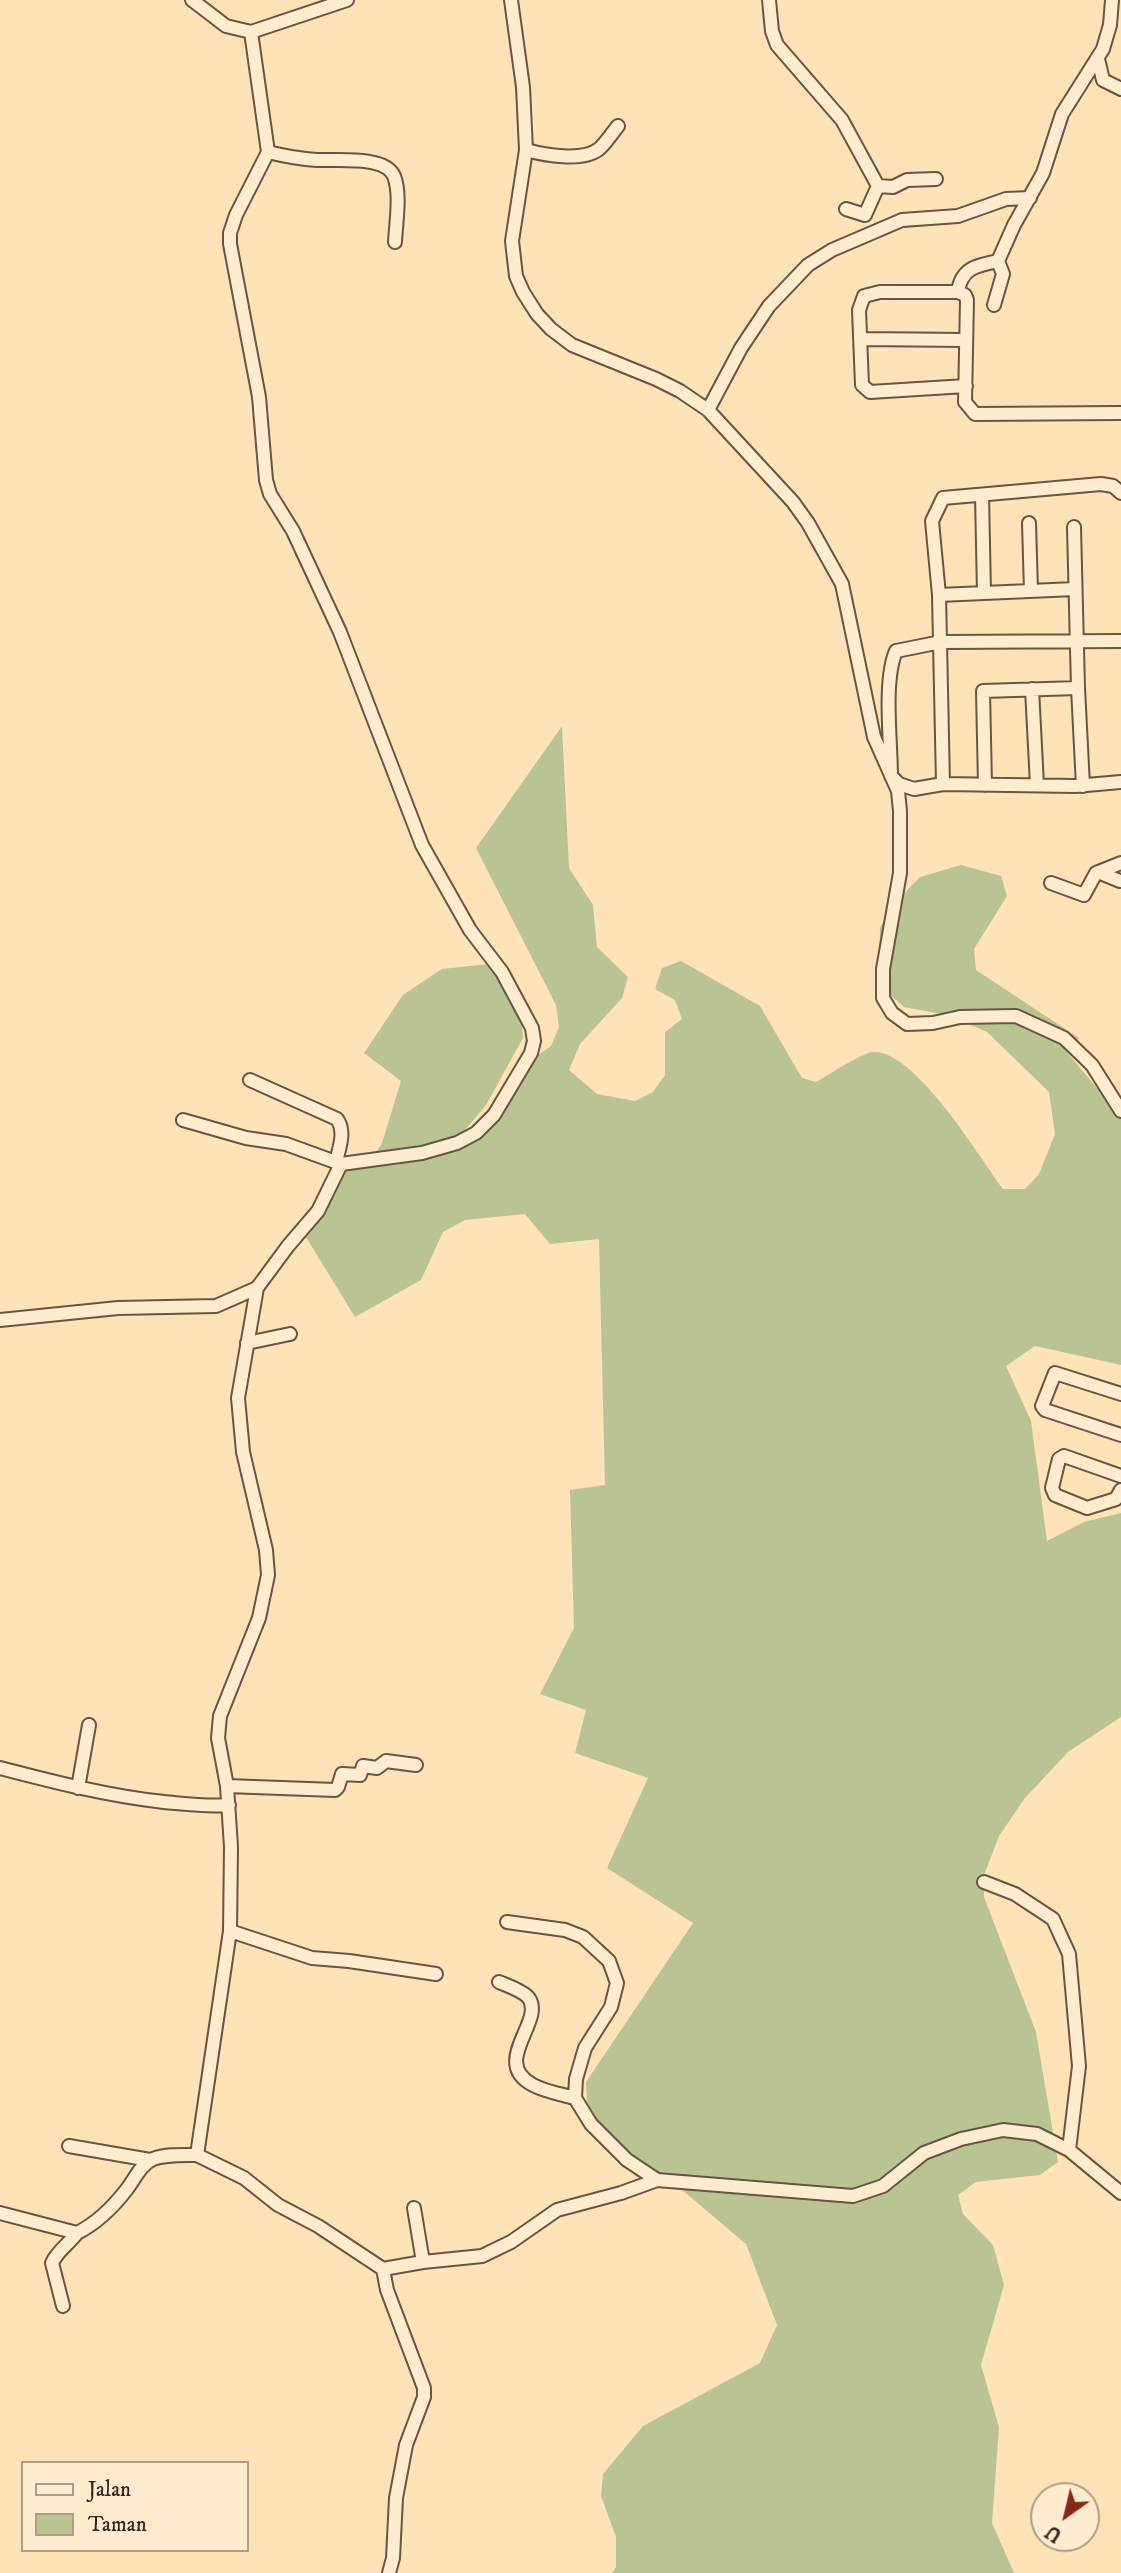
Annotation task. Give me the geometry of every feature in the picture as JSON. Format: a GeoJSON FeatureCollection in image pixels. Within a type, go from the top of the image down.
{"type":"FeatureCollection","features":[{"type":"Feature","properties":{"kind":"street"},"geometry":{"type":"LineString","coordinates":[[191,0],[226,26],[251,32],[347,0]]}},
{"type":"Feature","properties":{"kind":"street"},"geometry":{"type":"LineString","coordinates":[[511,0],[523,87],[526,150],[512,241],[512,260],[523,292],[537,314],[572,345],[656,379],[708,410],[793,502],[842,583],[874,737],[898,791],[900,811],[900,873],[883,969],[883,998],[892,1013],[907,1024],[933,1023],[960,1017],[1016,1016],[1064,1038],[1092,1065],[1121,1111]]}},
{"type":"Feature","properties":{"kind":"street"},"geometry":{"type":"LineString","coordinates":[[769,0],[772,31],[777,45],[842,120],[878,186]]}},
{"type":"Feature","properties":{"kind":"street"},"geometry":{"type":"LineString","coordinates":[[994,305],[1003,274],[998,261],[1014,225],[1043,173],[1062,114],[1098,60],[1110,24],[1112,0]]}},
{"type":"Feature","properties":{"kind":"street"},"geometry":{"type":"LineString","coordinates":[[183,1120],[246,1138],[286,1144],[339,1163],[422,1153],[457,1143],[475,1133],[494,1115],[531,1053],[534,1041],[532,1028],[502,972],[471,930],[422,845],[340,632],[293,531],[270,494],[265,480],[259,397],[230,244],[232,226],[240,205],[268,152],[251,32]]}},
{"type":"Feature","properties":{"kind":"street"},"geometry":{"type":"LineString","coordinates":[[1098,60],[1104,82],[1121,89]]}},
{"type":"Feature","properties":{"kind":"street"},"geometry":{"type":"LineString","coordinates":[[526,150],[560,156],[589,153],[601,148],[618,126]]}},
{"type":"Feature","properties":{"kind":"street"},"geometry":{"type":"LineString","coordinates":[[268,152],[317,160],[376,163],[388,169],[395,178],[396,186],[395,242]]}},
{"type":"Feature","properties":{"kind":"street"},"geometry":{"type":"LineString","coordinates":[[878,186],[893,187],[907,180],[936,179]]}},
{"type":"Feature","properties":{"kind":"street"},"geometry":{"type":"LineString","coordinates":[[846,209],[864,215],[878,186]]}},
{"type":"Feature","properties":{"kind":"street"},"geometry":{"type":"LineString","coordinates":[[708,410],[741,348],[769,306],[808,265],[832,250],[902,220],[958,216],[1006,199],[1030,198]]}},
{"type":"Feature","properties":{"kind":"street"},"geometry":{"type":"LineString","coordinates":[[958,292],[962,276],[971,267],[998,261]]}},
{"type":"Feature","properties":{"kind":"street"},"geometry":{"type":"LineString","coordinates":[[965,386],[870,392],[862,385],[859,310],[864,296],[880,292],[958,292],[965,295],[967,300],[965,402],[975,414],[1121,413]]}},
{"type":"Feature","properties":{"kind":"street"},"geometry":{"type":"LineString","coordinates":[[860,339],[966,340]]}},
{"type":"Feature","properties":{"kind":"street"},"geometry":{"type":"LineString","coordinates":[[943,784],[941,642],[932,521],[943,498],[1101,484],[1114,486],[1121,493]]}},
{"type":"Feature","properties":{"kind":"street"},"geometry":{"type":"LineString","coordinates":[[982,495],[984,593]]}},
{"type":"Feature","properties":{"kind":"street"},"geometry":{"type":"LineString","coordinates":[[1029,523],[1031,591]]}},
{"type":"Feature","properties":{"kind":"street"},"geometry":{"type":"LineString","coordinates":[[1074,527],[1077,688],[1083,786]]}},
{"type":"Feature","properties":{"kind":"street"},"geometry":{"type":"LineString","coordinates":[[939,595],[1075,589]]}},
{"type":"Feature","properties":{"kind":"street"},"geometry":{"type":"LineString","coordinates":[[1121,641],[941,642],[896,651],[891,662],[891,776],[900,785],[914,789],[943,784],[1083,786],[1121,782]]}},
{"type":"Feature","properties":{"kind":"street"},"geometry":{"type":"LineString","coordinates":[[985,785],[983,691],[1077,688]]}},
{"type":"Feature","properties":{"kind":"street"},"geometry":{"type":"LineString","coordinates":[[1032,690],[1037,785]]}},
{"type":"Feature","properties":{"kind":"street"},"geometry":{"type":"LineString","coordinates":[[1051,883],[1084,895],[1098,872],[1121,863]]}},
{"type":"Feature","properties":{"kind":"street"},"geometry":{"type":"LineString","coordinates":[[1098,872],[1120,881]]}},
{"type":"Feature","properties":{"kind":"street"},"geometry":{"type":"LineString","coordinates":[[197,2155],[230,1931],[231,1847],[227,1786],[218,1738],[220,1716],[259,1618],[268,1575],[266,1550],[243,1452],[238,1398],[257,1289],[318,1211],[339,1163],[342,1133],[342,1126],[337,1119],[250,1080]]}},
{"type":"Feature","properties":{"kind":"street"},"geometry":{"type":"LineString","coordinates":[[0,1320],[118,1308],[216,1306],[257,1289]]}},
{"type":"Feature","properties":{"kind":"street"},"geometry":{"type":"LineString","coordinates":[[247,1343],[290,1334]]}},
{"type":"Feature","properties":{"kind":"street"},"geometry":{"type":"LineString","coordinates":[[1121,1394],[1055,1373],[1042,1406],[1045,1410],[1121,1435]]}},
{"type":"Feature","properties":{"kind":"street"},"geometry":{"type":"LineString","coordinates":[[1121,1476],[1064,1456],[1059,1459],[1052,1488],[1055,1495],[1087,1508],[1116,1499],[1121,1490]]}},
{"type":"Feature","properties":{"kind":"street"},"geometry":{"type":"LineString","coordinates":[[78,1788],[89,1725]]}},
{"type":"Feature","properties":{"kind":"street"},"geometry":{"type":"LineString","coordinates":[[227,1786],[335,1790],[342,1774],[360,1775],[363,1766],[377,1768],[386,1761],[416,1765]]}},
{"type":"Feature","properties":{"kind":"street"},"geometry":{"type":"LineString","coordinates":[[0,1768],[78,1788],[210,1807],[229,1805]]}},
{"type":"Feature","properties":{"kind":"street"},"geometry":{"type":"LineString","coordinates":[[984,1882],[1015,1894],[1053,1919],[1069,1954],[1079,2066],[1069,2150]]}},
{"type":"Feature","properties":{"kind":"street"},"geometry":{"type":"LineString","coordinates":[[506,1922],[565,1930],[583,1937],[609,1961],[617,1983],[611,2007],[585,2048],[576,2079],[575,2098],[591,2124],[627,2160],[656,2180]]}},
{"type":"Feature","properties":{"kind":"street"},"geometry":{"type":"LineString","coordinates":[[230,1931],[312,1958],[436,1974]]}},
{"type":"Feature","properties":{"kind":"street"},"geometry":{"type":"LineString","coordinates":[[499,1982],[527,1996],[532,2004],[532,2015],[517,2052],[517,2069],[524,2079],[533,2085],[575,2098]]}},
{"type":"Feature","properties":{"kind":"street"},"geometry":{"type":"LineString","coordinates":[[69,2146],[150,2160],[165,2156],[197,2155],[244,2178],[278,2205],[318,2226],[383,2269],[482,2256],[511,2242],[557,2210],[621,2193],[656,2180],[853,2196],[883,2186],[924,2153],[961,2139],[1003,2130],[1037,2134],[1069,2150],[1121,2193]]}},
{"type":"Feature","properties":{"kind":"street"},"geometry":{"type":"LineString","coordinates":[[63,2306],[52,2263],[57,2254],[69,2244],[77,2232],[92,2225],[127,2189],[150,2160]]}},
{"type":"Feature","properties":{"kind":"street"},"geometry":{"type":"LineString","coordinates":[[414,2208],[423,2262]]}},
{"type":"Feature","properties":{"kind":"street"},"geometry":{"type":"LineString","coordinates":[[0,2213],[77,2232]]}},
{"type":"Feature","properties":{"kind":"street"},"geometry":{"type":"LineString","coordinates":[[383,2269],[387,2290],[425,2388],[406,2445],[396,2498],[390,2573]]}},
{"type":"Feature","properties":{"kind":"green space"},"geometry":{"type":"Polygon","coordinates":[[[562,726],[569,868],[593,905],[597,947],[628,977],[622,998],[580,1044],[569,1070],[597,1094],[635,1101],[653,1092],[665,1075],[665,1032],[682,1019],[675,1000],[655,989],[662,968],[681,961],[760,1006],[802,1078],[816,1082],[868,1053],[889,1056],[926,1085],[962,1130],[1003,1189],[1025,1189],[1039,1174],[1055,1134],[1049,1092],[987,1032],[947,1015],[904,1007],[888,993],[879,972],[880,928],[890,908],[920,877],[961,865],[1001,876],[1007,896],[974,949],[976,970],[1079,1038],[1066,1051],[1121,1117],[1121,1365],[1035,1346],[1006,1366],[1031,1421],[1047,1541],[1084,1522],[1121,1513],[1121,1717],[1068,1752],[1025,1798],[999,1836],[984,1875],[984,1897],[1036,2032],[1058,2162],[1040,2175],[976,2182],[958,2195],[963,2214],[993,2245],[1004,2285],[981,2365],[999,2427],[992,2523],[1014,2573],[612,2573],[616,2567],[616,2537],[601,2496],[603,2474],[643,2426],[760,2363],[777,2325],[746,2244],[662,2173],[641,2167],[609,2139],[587,2102],[586,2082],[693,1923],[607,1868],[648,1778],[575,1753],[586,1710],[540,1694],[574,1628],[570,1490],[605,1485],[599,1239],[550,1244],[525,1214],[465,1220],[443,1232],[421,1280],[355,1317],[301,1229],[342,1165],[372,1159],[382,1143],[401,1081],[364,1053],[403,995],[442,969],[488,964],[521,1017],[523,1038],[486,1105],[450,1148],[486,1132],[534,1058],[551,1046],[559,1027],[556,1005],[476,848],[562,726]]]}}]}
